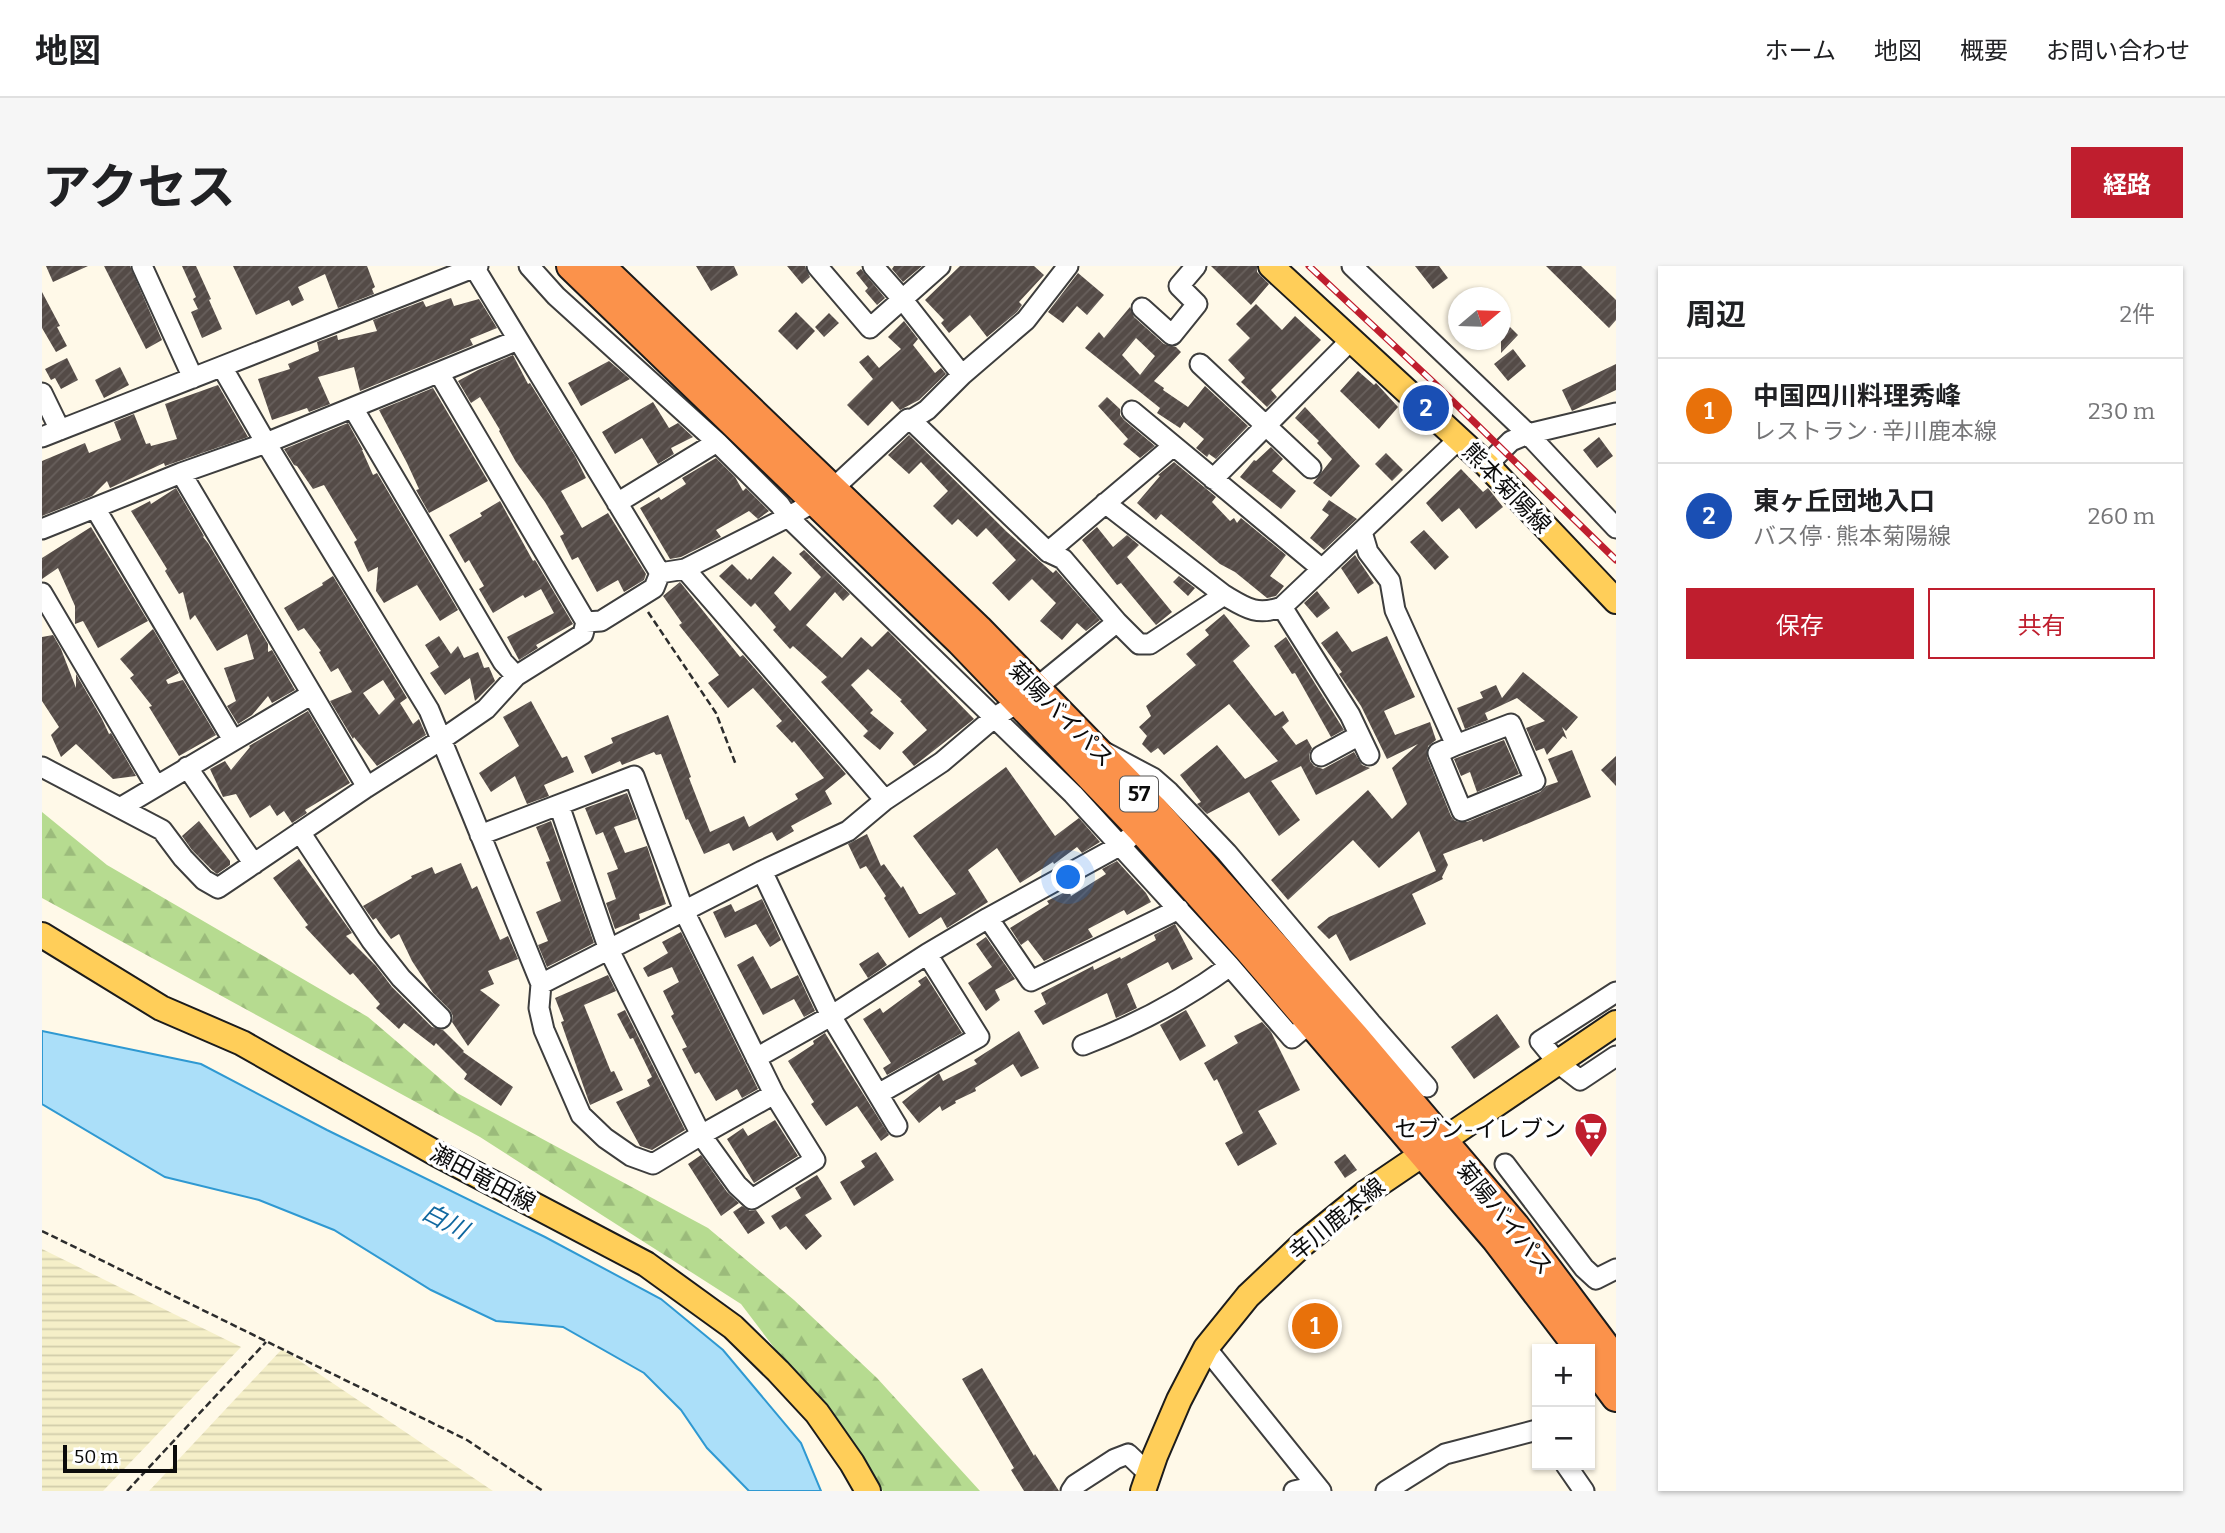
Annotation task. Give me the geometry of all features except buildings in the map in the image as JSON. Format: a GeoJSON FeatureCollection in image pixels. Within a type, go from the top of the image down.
{"type":"FeatureCollection","features":[{"type":"Feature","properties":{"kind":"highway","name":"菊陽バイパス"},"geometry":{"type":"LineString","coordinates":[[571,266],[823,495],[978,629],[1130,836],[1434,1148],[1515,1226],[1616,1360]]}},
{"type":"Feature","properties":{"kind":"highway","name":"菊陽バイパス"},"geometry":{"type":"LineString","coordinates":[[600,266],[823,495]]}},
{"type":"Feature","properties":{"kind":"highway","name":"菊陽バイパス"},"geometry":{"type":"LineString","coordinates":[[1027,695],[1096,748],[1217,861],[1363,1030],[1434,1148],[1496,1240],[1576,1344]]}},
{"type":"Feature","properties":{"kind":"highway"},"geometry":{"type":"LineString","coordinates":[[1595,1369],[1616,1397]]}},
{"type":"Feature","properties":{"kind":"main road","name":"熊本菊陽線"},"geometry":{"type":"LineString","coordinates":[[1271,266],[1487,465],[1616,601]]}},
{"type":"Feature","properties":{"kind":"main road","name":"瀬田竜田線"},"geometry":{"type":"LineString","coordinates":[[42,935],[161,1008],[242,1043],[437,1154],[646,1264],[733,1327],[778,1371],[817,1413],[868,1491]]}},
{"type":"Feature","properties":{"kind":"main road","name":"辛川鹿本線"},"geometry":{"type":"LineString","coordinates":[[1146,1483],[1179,1400],[1206,1349],[1248,1296],[1304,1243],[1367,1192],[1616,1023]]}},
{"type":"Feature","properties":{"kind":"street"},"geometry":{"type":"LineString","coordinates":[[142,266],[193,378]]}},
{"type":"Feature","properties":{"kind":"street"},"geometry":{"type":"LineString","coordinates":[[529,266],[556,296],[718,442],[780,505],[788,517],[995,717],[1130,836],[1180,909],[1292,1038],[1311,1022]]}},
{"type":"Feature","properties":{"kind":"street"},"geometry":{"type":"LineString","coordinates":[[817,266],[870,328],[940,266]]}},
{"type":"Feature","properties":{"kind":"street"},"geometry":{"type":"LineString","coordinates":[[873,266],[962,375]]}},
{"type":"Feature","properties":{"kind":"street"},"geometry":{"type":"LineString","coordinates":[[660,573],[685,569],[788,517],[823,495],[908,419],[911,420],[927,410],[962,375],[1026,320],[1068,266]]}},
{"type":"Feature","properties":{"kind":"street"},"geometry":{"type":"LineString","coordinates":[[1142,308],[1172,335],[1197,304],[1179,286],[1196,266]]}},
{"type":"Feature","properties":{"kind":"street"},"geometry":{"type":"LineString","coordinates":[[1352,266],[1528,434],[1616,528]]}},
{"type":"Feature","properties":{"kind":"street"},"geometry":{"type":"LineString","coordinates":[[42,393],[51,433],[476,267],[660,573]]}},
{"type":"Feature","properties":{"kind":"street"},"geometry":{"type":"LineString","coordinates":[[1213,479],[1352,339]]}},
{"type":"Feature","properties":{"kind":"street"},"geometry":{"type":"LineString","coordinates":[[42,529],[181,473],[266,443],[518,340]]}},
{"type":"Feature","properties":{"kind":"street"},"geometry":{"type":"LineString","coordinates":[[1200,364],[1311,468]]}},
{"type":"Feature","properties":{"kind":"street"},"geometry":{"type":"LineString","coordinates":[[222,367],[429,710],[541,984],[538,1008],[544,1030],[581,1115],[605,1138],[631,1156],[653,1164],[775,1094]]}},
{"type":"Feature","properties":{"kind":"street"},"geometry":{"type":"LineString","coordinates":[[42,767],[162,830],[204,880],[218,888],[441,740],[485,709],[516,676],[583,634],[586,622],[439,373]]}},
{"type":"Feature","properties":{"kind":"street"},"geometry":{"type":"LineString","coordinates":[[352,408],[503,662],[516,676]]}},
{"type":"Feature","properties":{"kind":"street"},"geometry":{"type":"LineString","coordinates":[[1132,411],[1172,447],[1322,569]]}},
{"type":"Feature","properties":{"kind":"street"},"geometry":{"type":"LineString","coordinates":[[1487,465],[1511,441],[1528,434],[1616,413]]}},
{"type":"Feature","properties":{"kind":"street"},"geometry":{"type":"LineString","coordinates":[[911,420],[1048,552],[1063,559],[1139,644],[1150,644],[1224,595]]}},
{"type":"Feature","properties":{"kind":"street"},"geometry":{"type":"LineString","coordinates":[[1105,503],[1224,595],[1258,612],[1282,607],[1459,439]]}},
{"type":"Feature","properties":{"kind":"street"},"geometry":{"type":"LineString","coordinates":[[617,503],[718,442]]}},
{"type":"Feature","properties":{"kind":"street"},"geometry":{"type":"LineString","coordinates":[[1048,552],[1172,447]]}},
{"type":"Feature","properties":{"kind":"street"},"geometry":{"type":"LineString","coordinates":[[181,473],[367,787]]}},
{"type":"Feature","properties":{"kind":"street"},"geometry":{"type":"LineString","coordinates":[[94,508],[233,740]]}},
{"type":"Feature","properties":{"kind":"street"},"geometry":{"type":"LineString","coordinates":[[1362,532],[1368,552],[1390,581],[1395,610],[1456,746]]}},
{"type":"Feature","properties":{"kind":"street"},"geometry":{"type":"LineString","coordinates":[[685,569],[885,800]]}},
{"type":"Feature","properties":{"kind":"street"},"geometry":{"type":"LineString","coordinates":[[586,622],[601,621],[638,598],[654,587],[660,573]]}},
{"type":"Feature","properties":{"kind":"street"},"geometry":{"type":"LineString","coordinates":[[42,593],[156,786]]}},
{"type":"Feature","properties":{"kind":"street"},"geometry":{"type":"LineString","coordinates":[[1282,607],[1350,715],[1369,755]]}},
{"type":"Feature","properties":{"kind":"street"},"geometry":{"type":"LineString","coordinates":[[541,984],[848,831],[885,800],[942,762],[1117,622]]}},
{"type":"Feature","properties":{"kind":"street"},"geometry":{"type":"LineString","coordinates":[[120,808],[313,694]]}},
{"type":"Feature","properties":{"kind":"street"},"geometry":{"type":"LineString","coordinates":[[1511,724],[1535,781],[1462,811],[1438,753],[1456,746],[1511,724]]}},
{"type":"Feature","properties":{"kind":"street"},"geometry":{"type":"LineString","coordinates":[[1321,756],[1358,736]]}},
{"type":"Feature","properties":{"kind":"street"},"geometry":{"type":"LineString","coordinates":[[187,767],[254,864]]}},
{"type":"Feature","properties":{"kind":"street"},"geometry":{"type":"LineString","coordinates":[[480,835],[559,804],[634,776],[684,911],[756,1058],[815,1160],[752,1199],[737,1185],[701,1136],[608,950],[559,804]]}},
{"type":"Feature","properties":{"kind":"street"},"geometry":{"type":"LineString","coordinates":[[42,783],[91,794]]}},
{"type":"Feature","properties":{"kind":"street"},"geometry":{"type":"LineString","coordinates":[[300,832],[371,940],[401,978],[441,1018]]}},
{"type":"Feature","properties":{"kind":"street"},"geometry":{"type":"LineString","coordinates":[[756,1058],[831,1016],[927,954],[1130,836]]}},
{"type":"Feature","properties":{"kind":"street"},"geometry":{"type":"LineString","coordinates":[[762,872],[831,1016],[897,1126]]}},
{"type":"Feature","properties":{"kind":"street"},"geometry":{"type":"LineString","coordinates":[[988,918],[1031,981],[1180,909]]}},
{"type":"Feature","properties":{"kind":"street"},"geometry":{"type":"LineString","coordinates":[[878,1094],[979,1037],[927,954]]}},
{"type":"Feature","properties":{"kind":"street"},"geometry":{"type":"LineString","coordinates":[[1083,1045],[1133,1024],[1201,987],[1230,966]]}},
{"type":"Feature","properties":{"kind":"street"},"geometry":{"type":"LineString","coordinates":[[1616,992],[1540,1041],[1558,1063],[1580,1080],[1616,1055]]}},
{"type":"Feature","properties":{"kind":"street"},"geometry":{"type":"LineString","coordinates":[[1363,1030],[1427,1087]]}},
{"type":"Feature","properties":{"kind":"street"},"geometry":{"type":"LineString","coordinates":[[1505,1164],[1584,1268],[1596,1279],[1616,1269]]}},
{"type":"Feature","properties":{"kind":"street"},"geometry":{"type":"LineString","coordinates":[[1206,1349],[1318,1489]]}},
{"type":"Feature","properties":{"kind":"street"},"geometry":{"type":"LineString","coordinates":[[1386,1491],[1445,1454],[1532,1431]]}},
{"type":"Feature","properties":{"kind":"street"},"geometry":{"type":"LineString","coordinates":[[1071,1491],[1075,1485],[1115,1459],[1128,1454],[1146,1483]]}},
{"type":"Feature","properties":{"kind":"street"},"geometry":{"type":"LineString","coordinates":[[1569,1470],[1584,1491]]}},
{"type":"Feature","properties":{"kind":"street"},"geometry":{"type":"LineString","coordinates":[[1294,1491],[1318,1489]]}},
{"type":"Feature","properties":{"kind":"path"},"geometry":{"type":"LineString","coordinates":[[638,598],[716,713],[736,765]]}},
{"type":"Feature","properties":{"kind":"path"},"geometry":{"type":"LineString","coordinates":[[42,1231],[467,1440],[543,1491]]}},
{"type":"Feature","properties":{"kind":"path"},"geometry":{"type":"LineString","coordinates":[[127,1491],[266,1342]]}},
{"type":"Feature","properties":{"kind":"shaded area"},"geometry":{"type":"Polygon","coordinates":[[[42,1249],[241,1347],[103,1491],[42,1491],[42,1249]]]}},
{"type":"Feature","properties":{"kind":"shaded area"},"geometry":{"type":"Polygon","coordinates":[[[282,1349],[493,1491],[149,1491],[282,1349]]]}},
{"type":"Feature","properties":{"kind":"green space"},"geometry":{"type":"Polygon","coordinates":[[[42,812],[107,865],[368,1017],[457,1093],[708,1228],[794,1300],[877,1378],[980,1491],[883,1491],[741,1304],[480,1137],[42,898],[42,812]]]}},
{"type":"Feature","properties":{"kind":"water","name":"白川"},"geometry":{"type":"Polygon","coordinates":[[[42,1031],[201,1064],[327,1130],[545,1237],[661,1299],[723,1350],[801,1443],[821,1491],[749,1491],[707,1448],[681,1410],[644,1373],[563,1327],[496,1321],[431,1290],[334,1230],[259,1200],[165,1177],[42,1104],[42,1031]]]}},
{"type":"Feature","properties":{"kind":"railway"},"geometry":{"type":"LineString","coordinates":[[1309,266],[1616,560]]}},
{"type":"Feature","properties":{"kind":"place","name":"東ヶ丘団地入口"},"geometry":{"type":"Point","coordinates":[1426,408]}},
{"type":"Feature","properties":{"kind":"place","name":"セブン-イレブン"},"geometry":{"type":"Point","coordinates":[1591,1159]}},
{"type":"Feature","properties":{"kind":"place","name":"中国四川料理秀峰"},"geometry":{"type":"Point","coordinates":[1315,1326]}}]}
